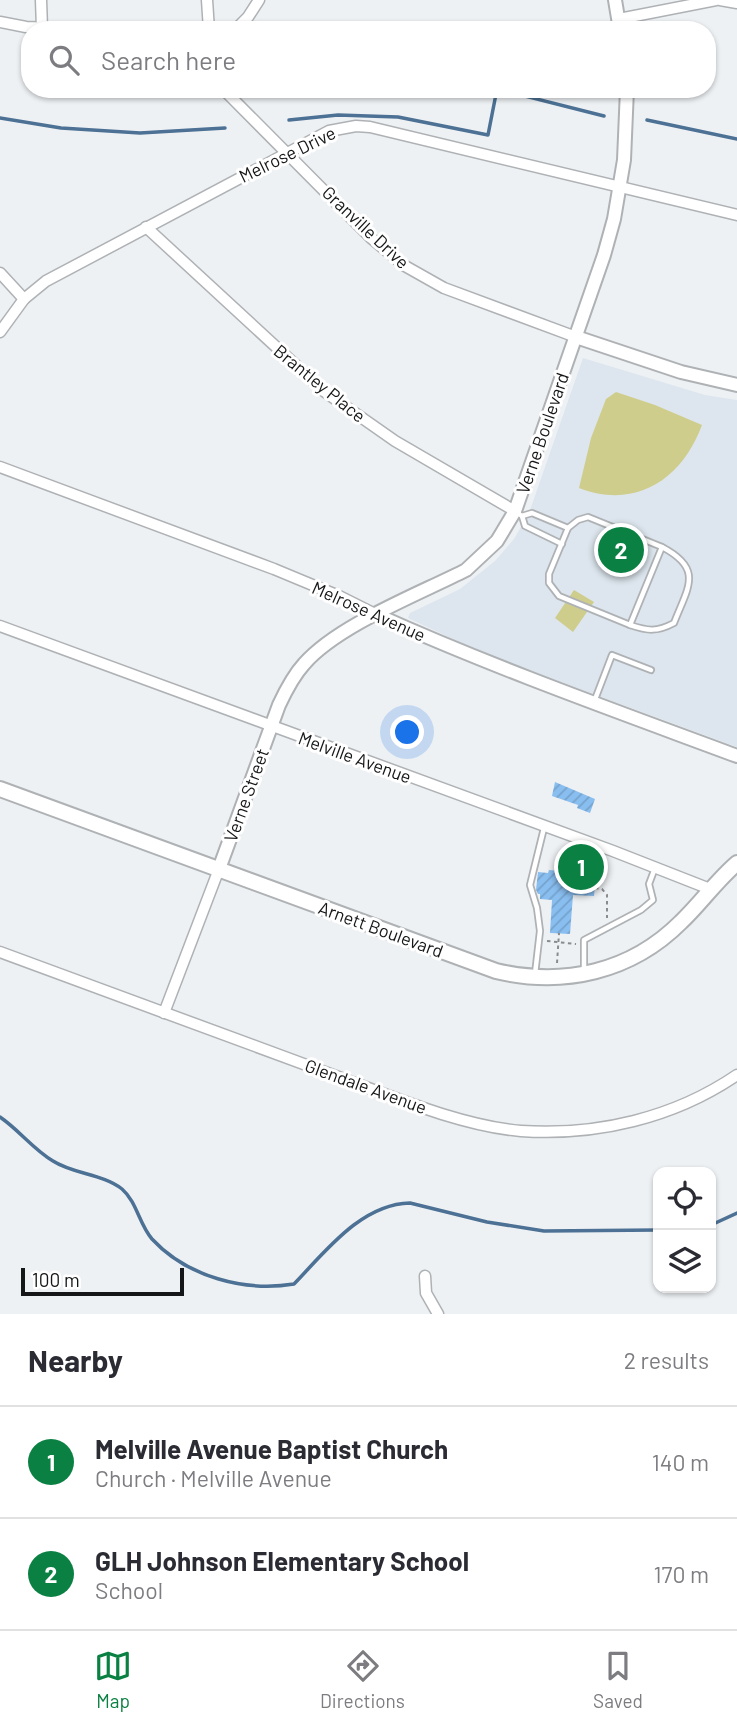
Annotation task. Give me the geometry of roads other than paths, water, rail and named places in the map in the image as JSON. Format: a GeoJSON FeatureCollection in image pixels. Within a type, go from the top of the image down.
{"type":"FeatureCollection","features":[{"type":"Feature","properties":{"kind":"main road","name":"Arnett Boulevard"},"geometry":{"type":"LineString","coordinates":[[0,789],[496,971],[535,978],[583,975],[611,967],[650,948],[683,920],[737,863]]}},
{"type":"Feature","properties":{"kind":"street"},"geometry":{"type":"LineString","coordinates":[[41,0],[42,21]]}},
{"type":"Feature","properties":{"kind":"street"},"geometry":{"type":"LineString","coordinates":[[207,0],[208,21]]}},
{"type":"Feature","properties":{"kind":"street"},"geometry":{"type":"LineString","coordinates":[[244,21],[258,0]]}},
{"type":"Feature","properties":{"kind":"street"},"geometry":{"type":"LineString","coordinates":[[615,0],[619,21]]}},
{"type":"Feature","properties":{"kind":"street"},"geometry":{"type":"LineString","coordinates":[[631,21],[705,0],[737,3]]}},
{"type":"Feature","properties":{"kind":"street"},"geometry":{"type":"LineString","coordinates":[[0,22],[21,25]]}},
{"type":"Feature","properties":{"kind":"street","name":"Granville Drive"},"geometry":{"type":"LineString","coordinates":[[232,98],[371,238],[405,266],[444,288],[576,337]]}},
{"type":"Feature","properties":{"kind":"street","name":"Verne Boulevard"},"geometry":{"type":"LineString","coordinates":[[377,615],[466,569],[497,541],[519,514],[604,255],[621,186],[627,98]]}},
{"type":"Feature","properties":{"kind":"street","name":"Melrose Drive"},"geometry":{"type":"LineString","coordinates":[[0,332],[24,299],[46,281],[329,131],[356,126],[437,142],[737,215]]}},
{"type":"Feature","properties":{"kind":"street","name":"Brantley Place"},"geometry":{"type":"LineString","coordinates":[[146,227],[325,392],[395,441],[519,514]]}},
{"type":"Feature","properties":{"kind":"street"},"geometry":{"type":"LineString","coordinates":[[0,273],[24,299]]}},
{"type":"Feature","properties":{"kind":"street"},"geometry":{"type":"LineString","coordinates":[[576,337],[681,372],[737,385]]}},
{"type":"Feature","properties":{"kind":"street","name":"Melrose Avenue"},"geometry":{"type":"LineString","coordinates":[[0,467],[274,569],[446,646],[737,756]]}},
{"type":"Feature","properties":{"kind":"street","name":"Verne Street"},"geometry":{"type":"LineString","coordinates":[[164,1013],[285,691],[305,663],[334,639],[377,615]]}},
{"type":"Feature","properties":{"kind":"street","name":"Melville Avenue"},"geometry":{"type":"LineString","coordinates":[[0,626],[710,889]]}},
{"type":"Feature","properties":{"kind":"street","name":"Glendale Avenue"},"geometry":{"type":"LineString","coordinates":[[0,952],[466,1121],[519,1130],[585,1130],[645,1118],[701,1097],[737,1074]]}},
{"type":"Feature","properties":{"kind":"street"},"geometry":{"type":"LineString","coordinates":[[425,1276],[426,1293],[438,1314]]}},
{"type":"Feature","properties":{"kind":"lane"},"geometry":{"type":"LineString","coordinates":[[562,544],[525,526],[519,514],[532,513],[568,528]]}},
{"type":"Feature","properties":{"kind":"lane"},"geometry":{"type":"LineString","coordinates":[[588,517],[680,556],[687,567],[690,582],[674,623],[661,630],[650,631],[559,596],[550,583],[550,574],[568,528],[578,520],[588,517]]}},
{"type":"Feature","properties":{"kind":"lane"},"geometry":{"type":"LineString","coordinates":[[630,625],[662,547]]}},
{"type":"Feature","properties":{"kind":"lane"},"geometry":{"type":"LineString","coordinates":[[594,703],[612,655],[651,670]]}},
{"type":"Feature","properties":{"kind":"lane"},"geometry":{"type":"LineString","coordinates":[[535,978],[539,939],[537,908],[530,885],[545,826]]}},
{"type":"Feature","properties":{"kind":"lane"},"geometry":{"type":"LineString","coordinates":[[583,975],[584,940],[641,910],[653,900],[649,884],[655,867]]}},
{"type":"Feature","properties":{"kind":"waterway"},"geometry":{"type":"LineString","coordinates":[[289,120],[338,115],[398,117],[488,135],[495,98]]}},
{"type":"Feature","properties":{"kind":"waterway"},"geometry":{"type":"LineString","coordinates":[[533,98],[604,116]]}},
{"type":"Feature","properties":{"kind":"waterway"},"geometry":{"type":"LineString","coordinates":[[0,118],[61,128],[140,133],[225,128]]}},
{"type":"Feature","properties":{"kind":"waterway"},"geometry":{"type":"LineString","coordinates":[[647,120],[737,139]]}},
{"type":"Feature","properties":{"kind":"waterway"},"geometry":{"type":"LineString","coordinates":[[0,1117],[53,1161],[106,1180],[122,1189],[152,1239],[166,1252],[199,1272],[237,1283],[256,1286],[294,1284],[345,1232],[392,1205],[410,1203],[487,1222],[544,1231],[653,1230]]}},
{"type":"Feature","properties":{"kind":"waterway"},"geometry":{"type":"LineString","coordinates":[[716,1223],[737,1213]]}},
{"type":"Feature","properties":{"kind":"place","name":"GLH Johnson Elementary School"},"geometry":{"type":"Point","coordinates":[621,550]}},
{"type":"Feature","properties":{"kind":"place","name":"Melville Avenue Baptist Church"},"geometry":{"type":"Point","coordinates":[581,867]}}]}
